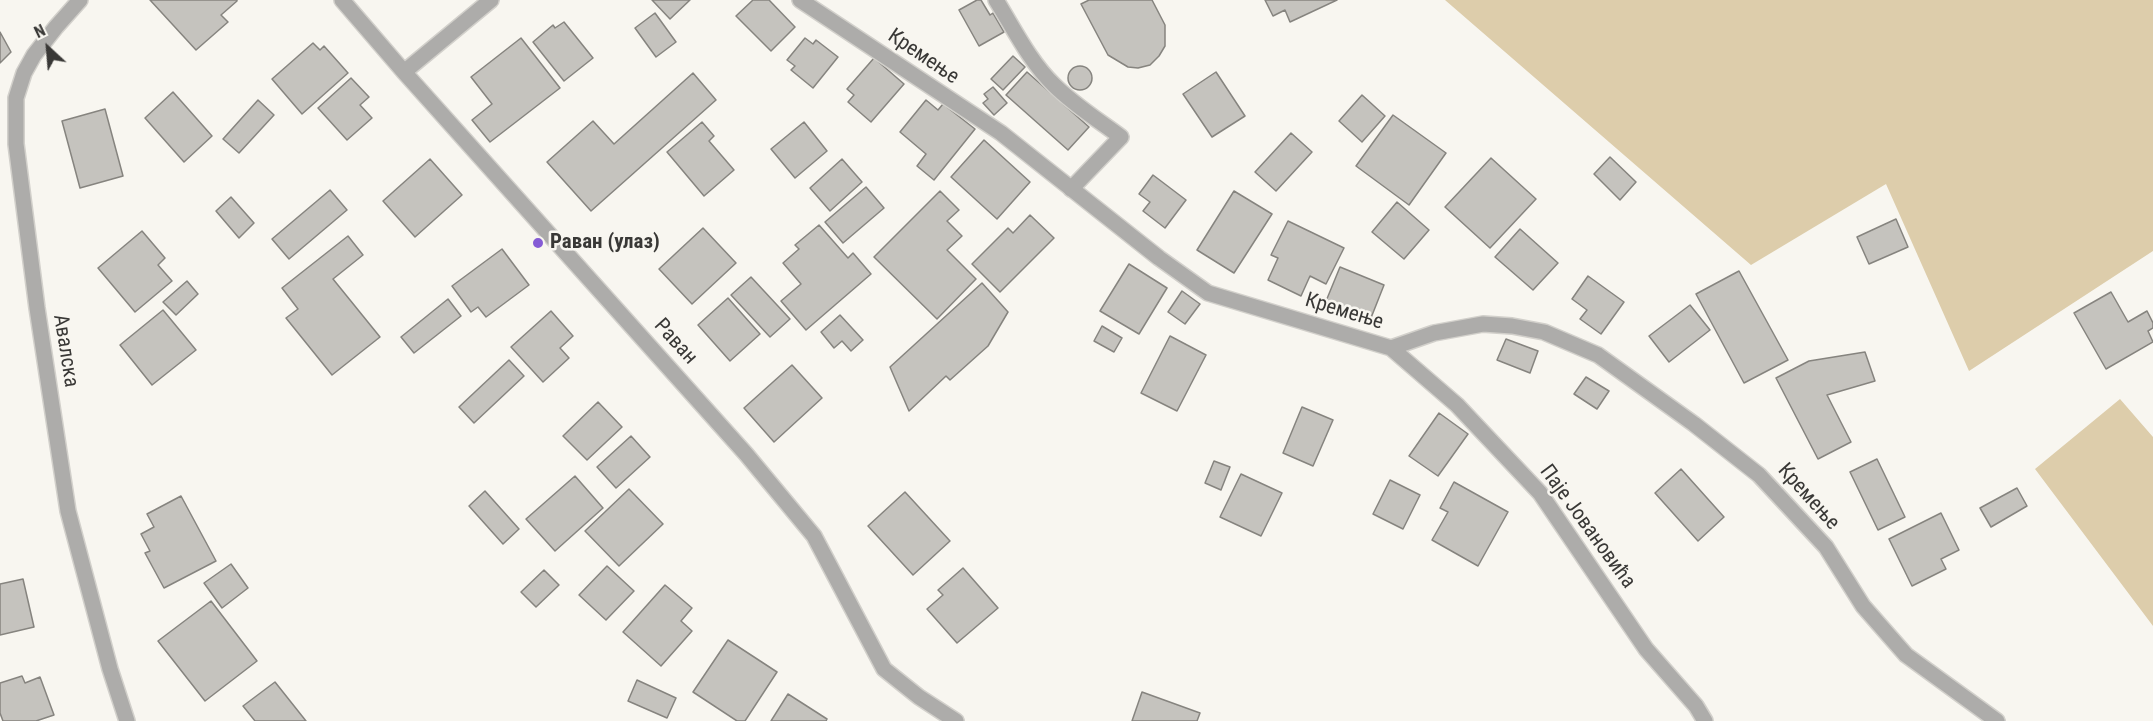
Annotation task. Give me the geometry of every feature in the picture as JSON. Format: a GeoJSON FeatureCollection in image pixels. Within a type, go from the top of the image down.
{"type":"FeatureCollection","features":[{"type":"Feature","properties":{"kind":"street","name":"Авалска"},"geometry":{"type":"LineString","coordinates":[[81,0],[49,36],[24,74],[16,98],[16,144],[37,308],[68,511],[110,669],[127,721]]}},
{"type":"Feature","properties":{"kind":"street","name":"Раван"},"geometry":{"type":"LineString","coordinates":[[342,0],[746,454],[814,536],[884,669],[919,697],[956,721]]}},
{"type":"Feature","properties":{"kind":"street"},"geometry":{"type":"LineString","coordinates":[[404,72],[491,0]]}},
{"type":"Feature","properties":{"kind":"street","name":"Кремење"},"geometry":{"type":"LineString","coordinates":[[800,0],[1001,133],[1159,258],[1208,292],[1391,348],[1434,333],[1483,324],[1544,332],[1598,355],[1694,424],[1759,475],[1826,547],[1863,606],[1906,655],[1997,721]]}},
{"type":"Feature","properties":{"kind":"street"},"geometry":{"type":"LineString","coordinates":[[996,0],[1038,67],[1054,85],[1121,137],[1071,189]]}},
{"type":"Feature","properties":{"kind":"street","name":"Паје Јовановића"},"geometry":{"type":"LineString","coordinates":[[1391,348],[1457,405],[1540,493],[1646,649],[1696,706],[1705,721]]}},
{"type":"Feature","properties":{"kind":"shaded area"},"geometry":{"type":"Polygon","coordinates":[[[1445,0],[2153,0],[2153,251],[1969,371],[1886,184],[1751,265],[1445,0]]]}},
{"type":"Feature","properties":{"kind":"shaded area"},"geometry":{"type":"Polygon","coordinates":[[[2120,399],[2153,437],[2153,626],[2035,469],[2120,399]]]}},
{"type":"Feature","properties":{"kind":"building"},"geometry":{"type":"Polygon","coordinates":[[[150,0],[237,1],[221,15],[228,22],[196,50],[150,0]]]}},
{"type":"Feature","properties":{"kind":"building"},"geometry":{"type":"Polygon","coordinates":[[[652,0],[690,0],[670,19],[652,0]]]}},
{"type":"Feature","properties":{"kind":"building"},"geometry":{"type":"Polygon","coordinates":[[[753,0],[769,0],[795,27],[771,51],[736,16],[753,0]]]}},
{"type":"Feature","properties":{"kind":"building"},"geometry":{"type":"Polygon","coordinates":[[[981,0],[990,15],[993,13],[1004,32],[979,46],[959,10],[981,0]]]}},
{"type":"Feature","properties":{"kind":"building"},"geometry":{"type":"Polygon","coordinates":[[[1089,0],[1152,0],[1165,25],[1165,46],[1159,56],[1150,65],[1138,68],[1128,67],[1108,55],[1081,4],[1089,0]]]}},
{"type":"Feature","properties":{"kind":"building"},"geometry":{"type":"Polygon","coordinates":[[[1265,0],[1337,0],[1290,22],[1285,10],[1273,16],[1265,0]]]}},
{"type":"Feature","properties":{"kind":"building"},"geometry":{"type":"Polygon","coordinates":[[[655,13],[676,42],[656,57],[635,28],[655,13]]]}},
{"type":"Feature","properties":{"kind":"building"},"geometry":{"type":"Polygon","coordinates":[[[564,22],[593,58],[564,81],[533,42],[553,25],[555,28],[564,22]]]}},
{"type":"Feature","properties":{"kind":"building"},"geometry":{"type":"Polygon","coordinates":[[[0,32],[11,52],[0,63],[0,32]]]}},
{"type":"Feature","properties":{"kind":"building"},"geometry":{"type":"Polygon","coordinates":[[[521,38],[560,88],[490,142],[472,120],[492,104],[471,77],[521,38]]]}},
{"type":"Feature","properties":{"kind":"building"},"geometry":{"type":"Polygon","coordinates":[[[805,38],[813,44],[816,40],[838,57],[813,88],[791,70],[795,66],[787,60],[805,38]]]}},
{"type":"Feature","properties":{"kind":"building"},"geometry":{"type":"Polygon","coordinates":[[[313,43],[320,50],[324,46],[348,73],[302,114],[272,79],[313,43]]]}},
{"type":"Feature","properties":{"kind":"building"},"geometry":{"type":"Polygon","coordinates":[[[1013,56],[1025,67],[1003,90],[991,79],[1013,56]]]}},
{"type":"Feature","properties":{"kind":"building"},"geometry":{"type":"Polygon","coordinates":[[[874,58],[904,84],[871,122],[848,102],[854,95],[847,89],[874,58]]]}},
{"type":"Feature","properties":{"kind":"building"},"geometry":{"type":"Polygon","coordinates":[[[1080,66],[1089,69],[1092,78],[1089,87],[1080,90],[1071,87],[1068,78],[1071,69],[1080,66]]]}},
{"type":"Feature","properties":{"kind":"building"},"geometry":{"type":"Polygon","coordinates":[[[1027,72],[1089,127],[1068,150],[1006,95],[1027,72]]]}},
{"type":"Feature","properties":{"kind":"building"},"geometry":{"type":"Polygon","coordinates":[[[1216,72],[1245,116],[1212,137],[1183,94],[1216,72]]]}},
{"type":"Feature","properties":{"kind":"building"},"geometry":{"type":"Polygon","coordinates":[[[693,73],[716,100],[591,211],[547,162],[593,121],[614,144],[693,73]]]}},
{"type":"Feature","properties":{"kind":"building"},"geometry":{"type":"Polygon","coordinates":[[[351,78],[369,97],[360,105],[372,118],[347,140],[318,108],[351,78]]]}},
{"type":"Feature","properties":{"kind":"building"},"geometry":{"type":"Polygon","coordinates":[[[993,87],[1007,103],[994,115],[983,103],[988,99],[984,94],[993,87]]]}},
{"type":"Feature","properties":{"kind":"building"},"geometry":{"type":"Polygon","coordinates":[[[173,92],[212,136],[184,162],[145,118],[173,92]]]}},
{"type":"Feature","properties":{"kind":"building"},"geometry":{"type":"Polygon","coordinates":[[[1362,95],[1385,116],[1362,142],[1339,121],[1362,95]]]}},
{"type":"Feature","properties":{"kind":"building"},"geometry":{"type":"Polygon","coordinates":[[[258,100],[274,115],[239,153],[223,139],[258,100]]]}},
{"type":"Feature","properties":{"kind":"building"},"geometry":{"type":"Polygon","coordinates":[[[926,100],[938,110],[943,104],[975,129],[934,180],[917,166],[926,154],[900,132],[926,100]]]}},
{"type":"Feature","properties":{"kind":"building"},"geometry":{"type":"Polygon","coordinates":[[[105,109],[123,176],[80,188],[62,121],[105,109]]]}},
{"type":"Feature","properties":{"kind":"building"},"geometry":{"type":"Polygon","coordinates":[[[1393,115],[1446,153],[1409,205],[1356,166],[1393,115]]]}},
{"type":"Feature","properties":{"kind":"building"},"geometry":{"type":"Polygon","coordinates":[[[702,122],[714,136],[709,141],[734,170],[704,196],[667,152],[702,122]]]}},
{"type":"Feature","properties":{"kind":"building"},"geometry":{"type":"Polygon","coordinates":[[[804,122],[827,151],[795,178],[771,149],[804,122]]]}},
{"type":"Feature","properties":{"kind":"building"},"geometry":{"type":"Polygon","coordinates":[[[1291,133],[1312,152],[1276,191],[1255,172],[1291,133]]]}},
{"type":"Feature","properties":{"kind":"building"},"geometry":{"type":"Polygon","coordinates":[[[984,140],[1030,182],[997,219],[951,177],[984,140]]]}},
{"type":"Feature","properties":{"kind":"building"},"geometry":{"type":"Polygon","coordinates":[[[1610,157],[1636,182],[1620,200],[1594,174],[1610,157]]]}},
{"type":"Feature","properties":{"kind":"building"},"geometry":{"type":"Polygon","coordinates":[[[1491,158],[1536,199],[1490,248],[1445,207],[1491,158]]]}},
{"type":"Feature","properties":{"kind":"building"},"geometry":{"type":"Polygon","coordinates":[[[430,159],[462,195],[415,237],[383,201],[430,159]]]}},
{"type":"Feature","properties":{"kind":"building"},"geometry":{"type":"Polygon","coordinates":[[[842,159],[862,182],[830,211],[810,188],[842,159]]]}},
{"type":"Feature","properties":{"kind":"building"},"geometry":{"type":"Polygon","coordinates":[[[1153,175],[1186,200],[1165,228],[1143,211],[1150,202],[1139,194],[1153,175]]]}},
{"type":"Feature","properties":{"kind":"building"},"geometry":{"type":"Polygon","coordinates":[[[866,187],[884,208],[843,243],[825,222],[866,187]]]}},
{"type":"Feature","properties":{"kind":"building"},"geometry":{"type":"Polygon","coordinates":[[[330,190],[347,210],[289,259],[272,239],[330,190]]]}},
{"type":"Feature","properties":{"kind":"building"},"geometry":{"type":"Polygon","coordinates":[[[940,191],[959,210],[947,221],[962,236],[947,250],[976,279],[937,319],[874,257],[940,191]]]}},
{"type":"Feature","properties":{"kind":"building"},"geometry":{"type":"Polygon","coordinates":[[[1234,191],[1272,214],[1234,273],[1197,250],[1234,191]]]}},
{"type":"Feature","properties":{"kind":"building"},"geometry":{"type":"Polygon","coordinates":[[[231,197],[254,223],[239,238],[216,211],[231,197]]]}},
{"type":"Feature","properties":{"kind":"building"},"geometry":{"type":"Polygon","coordinates":[[[1397,202],[1429,230],[1404,259],[1372,232],[1397,202]]]}},
{"type":"Feature","properties":{"kind":"building"},"geometry":{"type":"Polygon","coordinates":[[[1030,215],[1054,238],[1000,292],[972,264],[1008,228],[1013,233],[1030,215]]]}},
{"type":"Feature","properties":{"kind":"building"},"geometry":{"type":"Polygon","coordinates":[[[1896,219],[1908,247],[1869,264],[1857,237],[1896,219]]]}},
{"type":"Feature","properties":{"kind":"building"},"geometry":{"type":"Polygon","coordinates":[[[1288,221],[1344,248],[1326,284],[1310,276],[1301,296],[1268,280],[1278,258],[1271,255],[1288,221]]]}},
{"type":"Feature","properties":{"kind":"building"},"geometry":{"type":"Polygon","coordinates":[[[819,225],[848,258],[853,253],[871,274],[806,330],[781,301],[801,284],[783,263],[799,249],[795,245],[819,225]]]}},
{"type":"Feature","properties":{"kind":"building"},"geometry":{"type":"Polygon","coordinates":[[[703,228],[736,263],[692,304],[659,269],[703,228]]]}},
{"type":"Feature","properties":{"kind":"building"},"geometry":{"type":"Polygon","coordinates":[[[1520,229],[1558,263],[1533,290],[1495,257],[1520,229]]]}},
{"type":"Feature","properties":{"kind":"building"},"geometry":{"type":"Polygon","coordinates":[[[142,231],[165,258],[158,265],[172,281],[135,312],[98,268],[142,231]]]}},
{"type":"Feature","properties":{"kind":"building"},"geometry":{"type":"Polygon","coordinates":[[[348,236],[363,255],[333,279],[380,337],[332,375],[286,318],[298,309],[282,288],[348,236]]]}},
{"type":"Feature","properties":{"kind":"building"},"geometry":{"type":"Polygon","coordinates":[[[502,249],[529,285],[486,317],[478,307],[471,312],[452,286],[502,249]]]}},
{"type":"Feature","properties":{"kind":"building"},"geometry":{"type":"Polygon","coordinates":[[[1129,264],[1167,288],[1139,334],[1100,311],[1129,264]]]}},
{"type":"Feature","properties":{"kind":"building"},"geometry":{"type":"Polygon","coordinates":[[[1340,267],[1384,285],[1369,323],[1324,306],[1340,267]]]}},
{"type":"Feature","properties":{"kind":"building"},"geometry":{"type":"Polygon","coordinates":[[[1739,271],[1788,360],[1744,383],[1696,294],[1739,271]]]}},
{"type":"Feature","properties":{"kind":"building"},"geometry":{"type":"Polygon","coordinates":[[[1588,276],[1624,302],[1601,334],[1580,319],[1587,310],[1572,299],[1588,276]]]}},
{"type":"Feature","properties":{"kind":"building"},"geometry":{"type":"Polygon","coordinates":[[[751,277],[790,319],[770,337],[731,295],[751,277]]]}},
{"type":"Feature","properties":{"kind":"building"},"geometry":{"type":"Polygon","coordinates":[[[187,281],[198,294],[176,315],[163,302],[187,281]]]}},
{"type":"Feature","properties":{"kind":"building"},"geometry":{"type":"Polygon","coordinates":[[[982,283],[1008,312],[988,346],[950,380],[946,376],[909,411],[890,367],[982,283]]]}},
{"type":"Feature","properties":{"kind":"building"},"geometry":{"type":"Polygon","coordinates":[[[1182,291],[1200,304],[1185,324],[1168,312],[1182,291]]]}},
{"type":"Feature","properties":{"kind":"building"},"geometry":{"type":"Polygon","coordinates":[[[2111,292],[2128,322],[2147,311],[2153,323],[2153,328],[2148,331],[2153,342],[2106,369],[2074,313],[2111,292]]]}},
{"type":"Feature","properties":{"kind":"building"},"geometry":{"type":"Polygon","coordinates":[[[728,298],[760,334],[730,361],[698,325],[728,298]]]}},
{"type":"Feature","properties":{"kind":"building"},"geometry":{"type":"Polygon","coordinates":[[[448,299],[461,316],[414,353],[401,337],[448,299]]]}},
{"type":"Feature","properties":{"kind":"building"},"geometry":{"type":"Polygon","coordinates":[[[1690,305],[1710,330],[1669,362],[1649,336],[1690,305]]]}},
{"type":"Feature","properties":{"kind":"building"},"geometry":{"type":"Polygon","coordinates":[[[163,310],[196,350],[152,385],[120,345],[163,310]]]}},
{"type":"Feature","properties":{"kind":"building"},"geometry":{"type":"Polygon","coordinates":[[[551,311],[573,336],[560,348],[569,358],[543,382],[511,347],[551,311]]]}},
{"type":"Feature","properties":{"kind":"building"},"geometry":{"type":"Polygon","coordinates":[[[840,315],[863,340],[851,351],[842,341],[834,348],[821,332],[840,315]]]}},
{"type":"Feature","properties":{"kind":"building"},"geometry":{"type":"Polygon","coordinates":[[[1102,326],[1122,338],[1114,352],[1094,341],[1102,326]]]}},
{"type":"Feature","properties":{"kind":"building"},"geometry":{"type":"Polygon","coordinates":[[[1170,336],[1206,355],[1177,411],[1141,393],[1170,336]]]}},
{"type":"Feature","properties":{"kind":"building"},"geometry":{"type":"Polygon","coordinates":[[[1506,339],[1538,351],[1530,373],[1497,360],[1506,339]]]}},
{"type":"Feature","properties":{"kind":"building"},"geometry":{"type":"Polygon","coordinates":[[[1865,352],[1875,381],[1827,395],[1851,442],[1818,459],[1776,378],[1809,361],[1865,352]]]}},
{"type":"Feature","properties":{"kind":"building"},"geometry":{"type":"Polygon","coordinates":[[[509,360],[524,376],[474,423],[459,407],[509,360]]]}},
{"type":"Feature","properties":{"kind":"building"},"geometry":{"type":"Polygon","coordinates":[[[792,365],[822,398],[774,442],[744,408],[792,365]]]}},
{"type":"Feature","properties":{"kind":"building"},"geometry":{"type":"Polygon","coordinates":[[[1586,377],[1609,391],[1597,409],[1574,394],[1586,377]]]}},
{"type":"Feature","properties":{"kind":"building"},"geometry":{"type":"Polygon","coordinates":[[[598,402],[622,427],[587,460],[563,436],[598,402]]]}},
{"type":"Feature","properties":{"kind":"building"},"geometry":{"type":"Polygon","coordinates":[[[1302,407],[1333,420],[1313,466],[1283,453],[1302,407]]]}},
{"type":"Feature","properties":{"kind":"building"},"geometry":{"type":"Polygon","coordinates":[[[1439,413],[1468,434],[1438,476],[1409,456],[1439,413]]]}},
{"type":"Feature","properties":{"kind":"building"},"geometry":{"type":"Polygon","coordinates":[[[631,436],[650,457],[616,488],[597,467],[631,436]]]}},
{"type":"Feature","properties":{"kind":"building"},"geometry":{"type":"Polygon","coordinates":[[[1877,459],[1905,517],[1878,530],[1850,472],[1877,459]]]}},
{"type":"Feature","properties":{"kind":"building"},"geometry":{"type":"Polygon","coordinates":[[[1214,461],[1230,467],[1221,490],[1205,483],[1214,461]]]}},
{"type":"Feature","properties":{"kind":"building"},"geometry":{"type":"Polygon","coordinates":[[[1681,469],[1724,517],[1698,541],[1655,493],[1681,469]]]}},
{"type":"Feature","properties":{"kind":"building"},"geometry":{"type":"Polygon","coordinates":[[[1241,474],[1282,493],[1261,536],[1220,517],[1241,474]]]}},
{"type":"Feature","properties":{"kind":"building"},"geometry":{"type":"Polygon","coordinates":[[[575,476],[603,508],[555,551],[526,519],[575,476]]]}},
{"type":"Feature","properties":{"kind":"building"},"geometry":{"type":"Polygon","coordinates":[[[1390,480],[1420,495],[1403,529],[1373,514],[1390,480]]]}},
{"type":"Feature","properties":{"kind":"building"},"geometry":{"type":"Polygon","coordinates":[[[1454,482],[1508,512],[1478,566],[1432,540],[1448,512],[1440,508],[1454,482]]]}},
{"type":"Feature","properties":{"kind":"building"},"geometry":{"type":"Polygon","coordinates":[[[2017,488],[2027,506],[1991,527],[1980,508],[2017,488]]]}},
{"type":"Feature","properties":{"kind":"building"},"geometry":{"type":"Polygon","coordinates":[[[629,489],[663,524],[619,566],[585,531],[629,489]]]}},
{"type":"Feature","properties":{"kind":"building"},"geometry":{"type":"Polygon","coordinates":[[[485,491],[519,529],[503,544],[469,506],[485,491]]]}},
{"type":"Feature","properties":{"kind":"building"},"geometry":{"type":"Polygon","coordinates":[[[905,492],[950,541],[913,575],[868,526],[905,492]]]}},
{"type":"Feature","properties":{"kind":"building"},"geometry":{"type":"Polygon","coordinates":[[[181,496],[216,561],[164,588],[145,553],[150,551],[141,534],[154,527],[147,514],[181,496]]]}},
{"type":"Feature","properties":{"kind":"building"},"geometry":{"type":"Polygon","coordinates":[[[1941,513],[1959,550],[1941,559],[1946,569],[1912,586],[1889,539],[1941,513]]]}},
{"type":"Feature","properties":{"kind":"building"},"geometry":{"type":"Polygon","coordinates":[[[231,564],[248,588],[222,608],[204,583],[231,564]]]}},
{"type":"Feature","properties":{"kind":"building"},"geometry":{"type":"Polygon","coordinates":[[[607,566],[634,591],[606,620],[579,595],[607,566]]]}},
{"type":"Feature","properties":{"kind":"building"},"geometry":{"type":"Polygon","coordinates":[[[963,568],[998,608],[957,643],[927,609],[943,595],[938,590],[963,568]]]}},
{"type":"Feature","properties":{"kind":"building"},"geometry":{"type":"Polygon","coordinates":[[[544,570],[559,585],[536,607],[521,592],[544,570]]]}},
{"type":"Feature","properties":{"kind":"building"},"geometry":{"type":"Polygon","coordinates":[[[23,579],[34,627],[0,635],[0,584],[23,579]]]}},
{"type":"Feature","properties":{"kind":"building"},"geometry":{"type":"Polygon","coordinates":[[[665,585],[692,608],[681,621],[692,631],[661,666],[623,632],[665,585]]]}},
{"type":"Feature","properties":{"kind":"building"},"geometry":{"type":"Polygon","coordinates":[[[211,601],[257,661],[205,701],[158,641],[211,601]]]}},
{"type":"Feature","properties":{"kind":"building"},"geometry":{"type":"Polygon","coordinates":[[[728,640],[777,672],[745,721],[737,721],[693,692],[728,640]]]}},
{"type":"Feature","properties":{"kind":"building"},"geometry":{"type":"Polygon","coordinates":[[[22,676],[25,683],[40,677],[54,715],[36,721],[3,721],[0,713],[0,683],[22,676]]]}},
{"type":"Feature","properties":{"kind":"building"},"geometry":{"type":"Polygon","coordinates":[[[637,680],[676,698],[667,718],[628,701],[637,680]]]}},
{"type":"Feature","properties":{"kind":"building"},"geometry":{"type":"Polygon","coordinates":[[[275,682],[306,721],[255,721],[243,706],[275,682]]]}},
{"type":"Feature","properties":{"kind":"building"},"geometry":{"type":"Polygon","coordinates":[[[1142,692],[1200,713],[1197,721],[1132,721],[1142,692]]]}},
{"type":"Feature","properties":{"kind":"building"},"geometry":{"type":"Polygon","coordinates":[[[788,694],[827,719],[826,721],[771,721],[788,694]]]}},
{"type":"Feature","properties":{"kind":"place","name":"Раван (улаз)"},"geometry":{"type":"Point","coordinates":[538,243]}}]}
